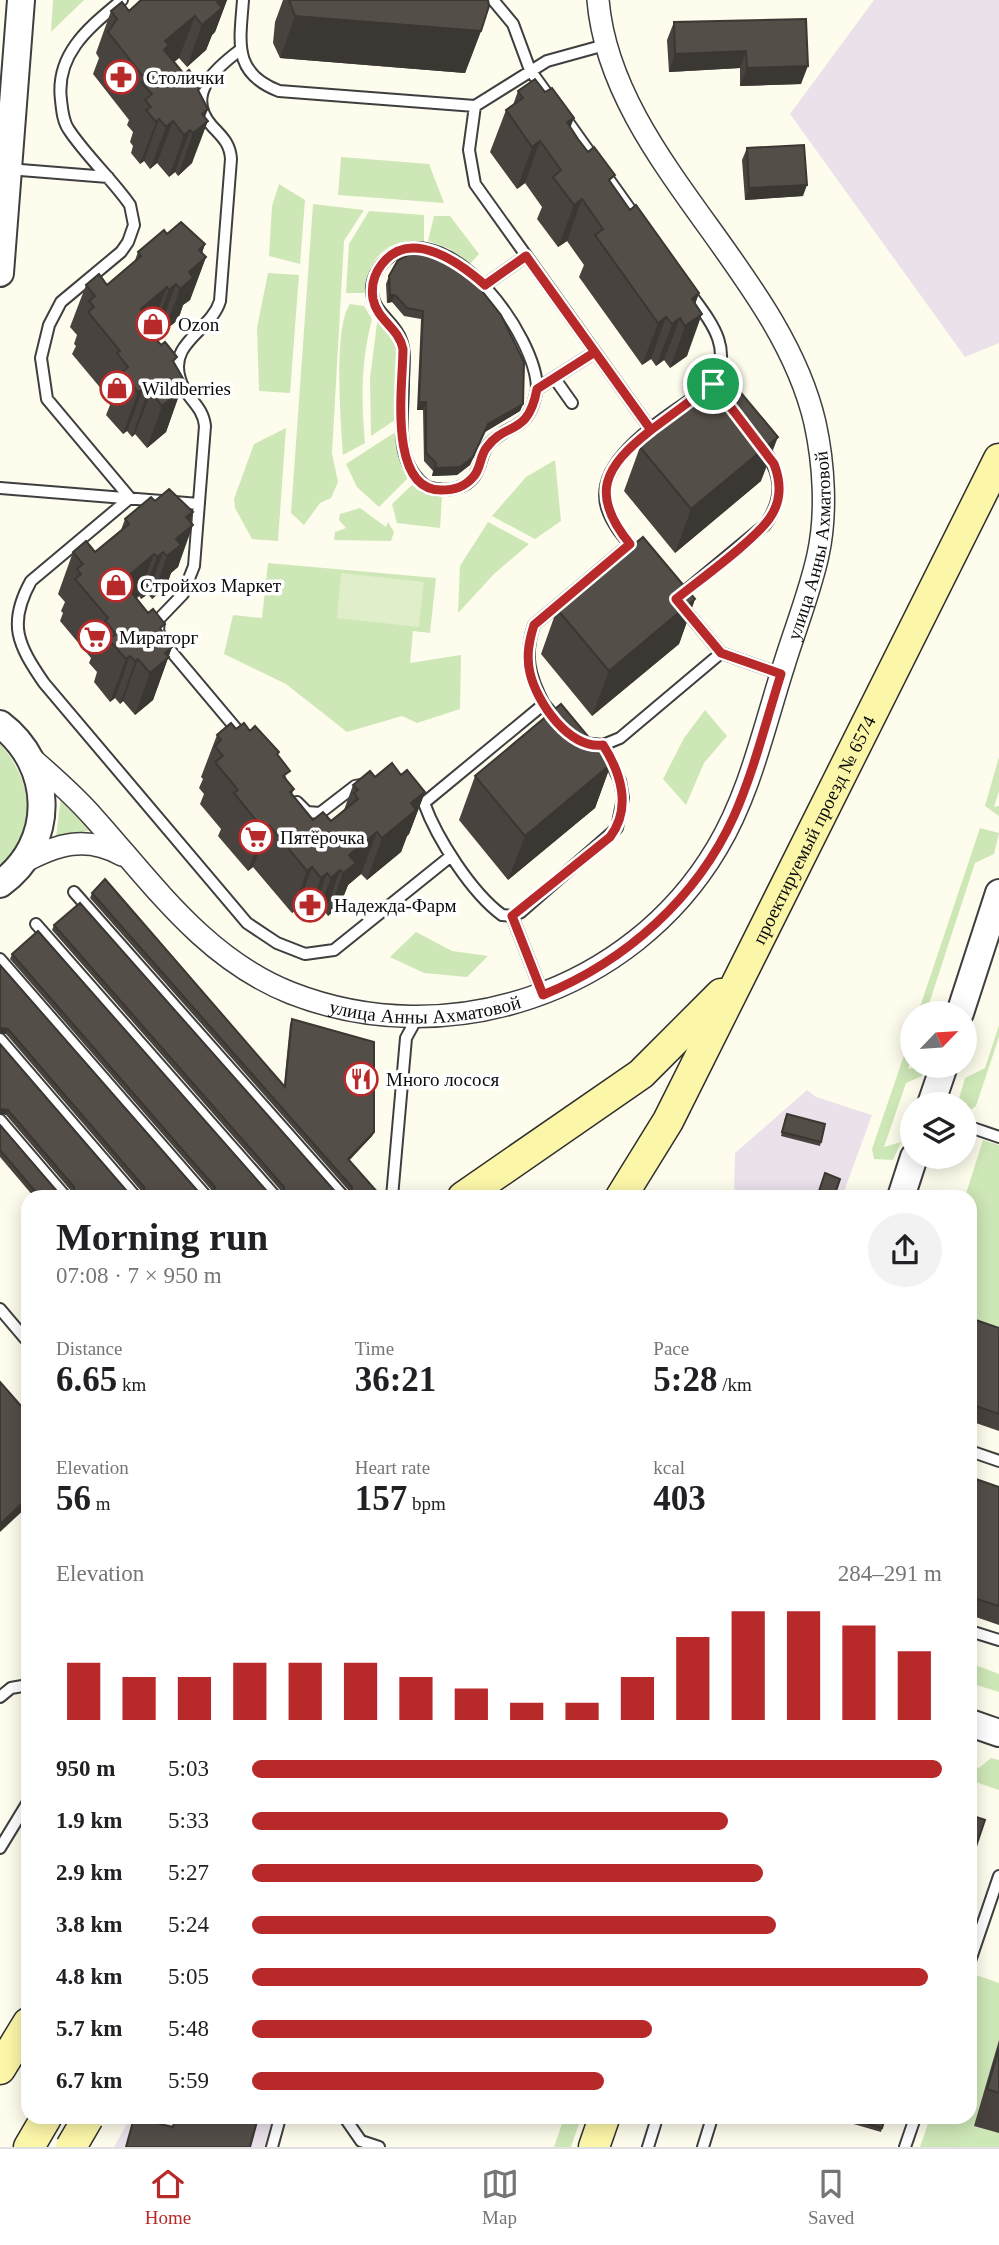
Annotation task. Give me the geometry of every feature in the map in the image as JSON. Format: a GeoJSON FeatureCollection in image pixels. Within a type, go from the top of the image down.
{"type":"FeatureCollection","features":[{"type":"Feature","properties":{"kind":"main road","name":"проектируемый проезд № 6574"},"geometry":{"type":"LineString","coordinates":[[625,1190],[668,1121],[999,459]]}},
{"type":"Feature","properties":{"kind":"main road"},"geometry":{"type":"LineString","coordinates":[[473,1190],[641,1074],[679,1039],[743,971]]}},
{"type":"Feature","properties":{"kind":"main road"},"geometry":{"type":"LineString","coordinates":[[0,2069],[21,2034]]}},
{"type":"Feature","properties":{"kind":"main road"},"geometry":{"type":"LineString","coordinates":[[29,2147],[42,2124]]}},
{"type":"Feature","properties":{"kind":"main road"},"geometry":{"type":"LineString","coordinates":[[71,2147],[84,2124]]}},
{"type":"Feature","properties":{"kind":"main road"},"geometry":{"type":"LineString","coordinates":[[594,2147],[602,2124]]}},
{"type":"Feature","properties":{"kind":"street"},"geometry":{"type":"LineString","coordinates":[[0,273],[21,0]]}},
{"type":"Feature","properties":{"kind":"street","name":"улица Анны Ахматовой"},"geometry":{"type":"LineString","coordinates":[[27,752],[88,811],[201,937],[256,977],[293,994],[340,1008],[416,1018],[480,1012],[543,995],[634,943],[673,908],[700,874],[734,815],[819,553],[823,509],[821,462],[807,393],[791,355],[769,316],[646,133],[619,82],[605,45],[598,0]]}},
{"type":"Feature","properties":{"kind":"street"},"geometry":{"type":"LineString","coordinates":[[0,702],[39,778],[43,811],[34,844],[22,863],[0,884]]}},
{"type":"Feature","properties":{"kind":"street"},"geometry":{"type":"LineString","coordinates":[[0,724],[27,752]]}},
{"type":"Feature","properties":{"kind":"street","name":"улица Анны Ахматовой"},"geometry":{"type":"LineString","coordinates":[[22,863],[58,845],[77,842],[100,844],[127,857]]}},
{"type":"Feature","properties":{"kind":"street"},"geometry":{"type":"LineString","coordinates":[[964,1001],[999,893]]}},
{"type":"Feature","properties":{"kind":"street"},"geometry":{"type":"LineString","coordinates":[[903,1190],[910,1169]]}},
{"type":"Feature","properties":{"kind":"street"},"geometry":{"type":"LineString","coordinates":[[977,1725],[999,1733]]}},
{"type":"Feature","properties":{"kind":"lane"},"geometry":{"type":"LineString","coordinates":[[122,0],[84,32],[73,46],[61,80],[60,95],[68,128],[132,209],[133,233],[121,251],[61,302],[43,343],[42,378],[47,399],[130,498]]}},
{"type":"Feature","properties":{"kind":"lane"},"geometry":{"type":"LineString","coordinates":[[243,0],[240,50],[250,72],[279,91],[475,106],[530,70],[559,56],[605,45]]}},
{"type":"Feature","properties":{"kind":"lane"},"geometry":{"type":"LineString","coordinates":[[493,0],[513,24],[530,70],[648,233]]}},
{"type":"Feature","properties":{"kind":"lane"},"geometry":{"type":"LineString","coordinates":[[240,50],[213,71],[203,88],[201,98],[205,117],[224,138],[231,159],[220,301],[211,319],[182,348],[177,364],[183,388],[204,417],[200,504],[191,578],[175,605],[159,619],[158,631],[165,644],[256,753]]}},
{"type":"Feature","properties":{"kind":"lane"},"geometry":{"type":"LineString","coordinates":[[475,106],[469,150],[475,184],[651,430]]}},
{"type":"Feature","properties":{"kind":"lane"},"geometry":{"type":"LineString","coordinates":[[8,170],[108,177]]}},
{"type":"Feature","properties":{"kind":"lane"},"geometry":{"type":"LineString","coordinates":[[414,248],[442,255],[485,285],[531,357],[537,389],[533,404],[522,423],[487,447],[478,470],[465,485],[453,490],[436,490],[415,476],[402,444],[402,342],[379,314],[373,300],[372,285],[377,271],[386,259],[399,251],[414,248]]}},
{"type":"Feature","properties":{"kind":"lane"},"geometry":{"type":"LineString","coordinates":[[485,285],[526,256]]}},
{"type":"Feature","properties":{"kind":"lane"},"geometry":{"type":"LineString","coordinates":[[646,563],[607,509],[606,486],[610,471],[620,456],[713,384],[720,368],[720,340],[678,276]]}},
{"type":"Feature","properties":{"kind":"lane"},"geometry":{"type":"LineString","coordinates":[[537,389],[595,352]]}},
{"type":"Feature","properties":{"kind":"lane"},"geometry":{"type":"LineString","coordinates":[[555,379],[572,403]]}},
{"type":"Feature","properties":{"kind":"lane"},"geometry":{"type":"LineString","coordinates":[[713,384],[720,394]]}},
{"type":"Feature","properties":{"kind":"lane"},"geometry":{"type":"LineString","coordinates":[[751,434],[774,464],[779,477],[776,508],[765,525],[672,595],[721,653],[781,674]]}},
{"type":"Feature","properties":{"kind":"lane"},"geometry":{"type":"LineString","coordinates":[[0,488],[200,504]]}},
{"type":"Feature","properties":{"kind":"lane"},"geometry":{"type":"LineString","coordinates":[[130,498],[31,581],[21,599],[16,619],[21,647],[44,683],[247,923],[277,943],[305,954],[334,950],[451,856]]}},
{"type":"Feature","properties":{"kind":"lane"},"geometry":{"type":"LineString","coordinates":[[630,544],[534,625],[528,661],[530,675],[544,704],[569,734],[588,745],[603,745],[620,738],[721,653]]}},
{"type":"Feature","properties":{"kind":"lane"},"geometry":{"type":"LineString","coordinates":[[425,803],[544,704]]}},
{"type":"Feature","properties":{"kind":"lane"},"geometry":{"type":"LineString","coordinates":[[512,916],[610,837],[617,828],[623,798],[620,781],[603,745]]}},
{"type":"Feature","properties":{"kind":"lane"},"geometry":{"type":"LineString","coordinates":[[290,795],[307,811],[320,813],[355,786],[378,783]]}},
{"type":"Feature","properties":{"kind":"lane"},"geometry":{"type":"LineString","coordinates":[[414,793],[425,803],[435,831],[451,856],[496,911],[512,916]]}},
{"type":"Feature","properties":{"kind":"lane"},"geometry":{"type":"LineString","coordinates":[[74,891],[338,1190]]}},
{"type":"Feature","properties":{"kind":"lane"},"geometry":{"type":"LineString","coordinates":[[512,916],[543,995]]}},
{"type":"Feature","properties":{"kind":"lane"},"geometry":{"type":"LineString","coordinates":[[36,924],[269,1190]]}},
{"type":"Feature","properties":{"kind":"lane"},"geometry":{"type":"LineString","coordinates":[[0,959],[201,1190]]}},
{"type":"Feature","properties":{"kind":"lane"},"geometry":{"type":"LineString","coordinates":[[393,1190],[406,1038],[416,1018]]}},
{"type":"Feature","properties":{"kind":"lane"},"geometry":{"type":"LineString","coordinates":[[0,1040],[130,1190]]}},
{"type":"Feature","properties":{"kind":"lane"},"geometry":{"type":"LineString","coordinates":[[0,1120],[60,1190]]}},
{"type":"Feature","properties":{"kind":"lane"},"geometry":{"type":"LineString","coordinates":[[977,1129],[999,1137]]}},
{"type":"Feature","properties":{"kind":"lane"},"geometry":{"type":"LineString","coordinates":[[0,1310],[21,1334]]}},
{"type":"Feature","properties":{"kind":"lane"},"geometry":{"type":"LineString","coordinates":[[977,1453],[999,1461]]}},
{"type":"Feature","properties":{"kind":"lane"},"geometry":{"type":"LineString","coordinates":[[977,1633],[999,1640]]}},
{"type":"Feature","properties":{"kind":"lane"},"geometry":{"type":"LineString","coordinates":[[0,1697],[11,1688],[21,1686]]}},
{"type":"Feature","properties":{"kind":"lane"},"geometry":{"type":"LineString","coordinates":[[0,1848],[21,1814]]}},
{"type":"Feature","properties":{"kind":"lane"},"geometry":{"type":"LineString","coordinates":[[977,1940],[999,1876]]}},
{"type":"Feature","properties":{"kind":"lane"},"geometry":{"type":"LineString","coordinates":[[272,2147],[278,2124]]}},
{"type":"Feature","properties":{"kind":"lane"},"geometry":{"type":"LineString","coordinates":[[349,2124],[361,2141],[379,2147]]}},
{"type":"Feature","properties":{"kind":"lane"},"geometry":{"type":"LineString","coordinates":[[648,2147],[655,2124]]}},
{"type":"Feature","properties":{"kind":"lane"},"geometry":{"type":"LineString","coordinates":[[703,2147],[710,2124]]}},
{"type":"Feature","properties":{"kind":"lane"},"geometry":{"type":"LineString","coordinates":[[905,2147],[913,2124]]}},
{"type":"Feature","properties":{"kind":"shaded area"},"geometry":{"type":"Polygon","coordinates":[[[874,0],[999,0],[999,343],[965,357],[790,114],[874,0]]]}},
{"type":"Feature","properties":{"kind":"shaded area"},"geometry":{"type":"Polygon","coordinates":[[[807,1090],[816,1097],[872,1115],[845,1190],[734,1190],[735,1153],[807,1090]]]}},
{"type":"Feature","properties":{"kind":"shaded area"},"geometry":{"type":"Polygon","coordinates":[[[127,2124],[285,2124],[279,2147],[114,2147],[127,2124]]]}},
{"type":"Feature","properties":{"kind":"green space"},"geometry":{"type":"Polygon","coordinates":[[[53,0],[84,0],[51,32],[53,0]]]}},
{"type":"Feature","properties":{"kind":"green space"},"geometry":{"type":"Polygon","coordinates":[[[341,157],[429,164],[444,203],[338,195],[341,157]]]}},
{"type":"Feature","properties":{"kind":"green space"},"geometry":{"type":"Polygon","coordinates":[[[279,184],[305,200],[300,264],[269,256],[272,206],[279,184]]]}},
{"type":"Feature","properties":{"kind":"green space"},"geometry":{"type":"Polygon","coordinates":[[[313,204],[364,210],[344,241],[332,453],[338,482],[331,498],[320,503],[304,525],[291,513],[313,204]]]}},
{"type":"Feature","properties":{"kind":"green space"},"geometry":{"type":"Polygon","coordinates":[[[369,211],[424,215],[424,242],[411,241],[390,247],[381,253],[369,270],[365,293],[346,293],[349,244],[369,211]]]}},
{"type":"Feature","properties":{"kind":"green space"},"geometry":{"type":"Polygon","coordinates":[[[434,216],[450,216],[479,254],[469,265],[450,249],[428,241],[434,216]]]}},
{"type":"Feature","properties":{"kind":"green space"},"geometry":{"type":"Polygon","coordinates":[[[268,273],[299,275],[290,393],[259,391],[257,328],[268,273]]]}},
{"type":"Feature","properties":{"kind":"green space"},"geometry":{"type":"Polygon","coordinates":[[[350,304],[364,306],[372,319],[363,381],[365,443],[343,455],[340,354],[341,333],[350,304]]]}},
{"type":"Feature","properties":{"kind":"green space"},"geometry":{"type":"Polygon","coordinates":[[[377,323],[391,333],[396,343],[395,420],[371,436],[370,378],[377,323]]]}},
{"type":"Feature","properties":{"kind":"green space"},"geometry":{"type":"Polygon","coordinates":[[[286,428],[278,541],[252,539],[235,508],[234,499],[254,444],[286,428]]]}},
{"type":"Feature","properties":{"kind":"green space"},"geometry":{"type":"Polygon","coordinates":[[[397,431],[398,456],[410,476],[379,507],[357,487],[346,464],[397,431]]]}},
{"type":"Feature","properties":{"kind":"green space"},"geometry":{"type":"Polygon","coordinates":[[[555,460],[561,521],[535,539],[492,516],[526,477],[555,460]]]}},
{"type":"Feature","properties":{"kind":"green space"},"geometry":{"type":"Polygon","coordinates":[[[413,484],[423,492],[442,496],[440,528],[397,523],[392,504],[413,484]]]}},
{"type":"Feature","properties":{"kind":"green space"},"geometry":{"type":"Polygon","coordinates":[[[360,508],[386,527],[388,522],[394,532],[391,541],[334,540],[335,532],[346,528],[339,520],[340,514],[360,508]]]}},
{"type":"Feature","properties":{"kind":"green space"},"geometry":{"type":"Polygon","coordinates":[[[488,522],[529,544],[494,574],[458,613],[460,566],[488,522]]]}},
{"type":"Feature","properties":{"kind":"green space"},"geometry":{"type":"Polygon","coordinates":[[[268,563],[436,578],[430,633],[413,631],[410,663],[461,655],[460,709],[417,723],[402,716],[347,732],[286,684],[224,654],[233,615],[262,618],[268,563]]]}},
{"type":"Feature","properties":{"kind":"green space"},"geometry":{"type":"Polygon","coordinates":[[[341,573],[424,582],[419,627],[337,618],[341,573]]]}},
{"type":"Feature","properties":{"kind":"green space"},"geometry":{"type":"Polygon","coordinates":[[[705,710],[727,736],[704,763],[686,805],[663,779],[684,738],[705,710]]]}},
{"type":"Feature","properties":{"kind":"green space"},"geometry":{"type":"Polygon","coordinates":[[[0,744],[20,774],[27,806],[22,838],[0,867],[0,744]]]}},
{"type":"Feature","properties":{"kind":"green space"},"geometry":{"type":"Polygon","coordinates":[[[999,757],[999,791],[994,807],[999,806],[999,816],[985,806],[999,757]]]}},
{"type":"Feature","properties":{"kind":"green space"},"geometry":{"type":"Polygon","coordinates":[[[61,796],[92,830],[56,838],[61,796]]]}},
{"type":"Feature","properties":{"kind":"green space"},"geometry":{"type":"Polygon","coordinates":[[[980,828],[999,833],[994,854],[975,863],[930,1001],[922,1001],[980,828]]]}},
{"type":"Feature","properties":{"kind":"green space"},"geometry":{"type":"Polygon","coordinates":[[[416,932],[452,951],[488,956],[467,977],[424,973],[390,957],[416,932]]]}},
{"type":"Feature","properties":{"kind":"green space"},"geometry":{"type":"Polygon","coordinates":[[[999,1025],[999,1037],[977,1103],[977,1092],[961,1092],[965,1078],[977,1078],[977,1072],[985,1068],[999,1025]]]}},
{"type":"Feature","properties":{"kind":"green space"},"geometry":{"type":"Polygon","coordinates":[[[900,1067],[900,1078],[917,1078],[906,1083],[903,1092],[900,1092],[900,1100],[884,1147],[900,1144],[893,1160],[874,1159],[872,1149],[900,1067]]]}},
{"type":"Feature","properties":{"kind":"green space"},"geometry":{"type":"Polygon","coordinates":[[[983,1140],[999,1145],[999,1337],[977,1329],[977,1190],[967,1190],[974,1169],[977,1169],[983,1140]]]}},
{"type":"Feature","properties":{"kind":"green space"},"geometry":{"type":"Polygon","coordinates":[[[977,1666],[999,1674],[999,1692],[977,1685],[977,1666]]]}},
{"type":"Feature","properties":{"kind":"green space"},"geometry":{"type":"Polygon","coordinates":[[[991,1758],[999,1760],[999,1790],[977,1782],[977,1767],[991,1758]]]}},
{"type":"Feature","properties":{"kind":"green space"},"geometry":{"type":"Polygon","coordinates":[[[977,1975],[999,1983],[999,2147],[920,2147],[928,2124],[977,2124],[977,1975]]]}},
{"type":"Feature","properties":{"kind":"green space"},"geometry":{"type":"Polygon","coordinates":[[[562,2124],[579,2124],[571,2147],[554,2147],[562,2124]]]}},
{"type":"Feature","properties":{"kind":"building"},"geometry":{"type":"Polygon","coordinates":[[[141,0],[219,0],[217,2],[222,8],[202,25],[195,16],[165,41],[169,45],[164,50],[184,74],[189,70],[202,86],[198,90],[208,109],[202,114],[208,121],[193,133],[190,130],[184,135],[173,121],[166,127],[159,119],[156,122],[146,110],[151,107],[145,100],[152,94],[142,83],[146,80],[108,32],[117,19],[111,11],[122,2],[129,11],[141,0]]]}},
{"type":"Feature","properties":{"kind":"building"},"geometry":{"type":"Polygon","coordinates":[[[289,0],[488,0],[489,6],[481,31],[295,16],[289,0]]]}},
{"type":"Feature","properties":{"kind":"building"},"geometry":{"type":"Polygon","coordinates":[[[806,19],[808,66],[747,68],[746,51],[675,54],[674,22],[806,19]]]}},
{"type":"Feature","properties":{"kind":"building"},"geometry":{"type":"Polygon","coordinates":[[[535,79],[545,92],[552,88],[574,118],[567,122],[578,139],[588,152],[594,147],[615,175],[609,180],[630,210],[636,205],[699,293],[692,299],[702,314],[685,326],[680,318],[672,324],[666,317],[658,323],[595,235],[603,229],[582,199],[574,205],[553,177],[561,170],[540,141],[532,147],[506,110],[523,98],[518,91],[535,79]]]}},
{"type":"Feature","properties":{"kind":"building"},"geometry":{"type":"Polygon","coordinates":[[[804,145],[807,185],[749,188],[747,148],[804,145]]]}},
{"type":"Feature","properties":{"kind":"building"},"geometry":{"type":"Polygon","coordinates":[[[181,222],[205,244],[199,250],[206,257],[189,272],[193,278],[180,289],[176,284],[169,290],[167,287],[141,309],[145,315],[139,320],[161,345],[165,342],[177,357],[173,361],[184,380],[178,386],[181,390],[162,406],[151,392],[147,394],[143,389],[138,392],[122,372],[128,367],[117,353],[120,351],[88,312],[94,307],[89,301],[95,296],[86,285],[99,274],[107,285],[141,256],[138,252],[164,230],[167,234],[181,222]]]}},
{"type":"Feature","properties":{"kind":"building"},"geometry":{"type":"Polygon","coordinates":[[[413,253],[437,257],[478,286],[501,315],[524,362],[523,404],[488,424],[473,457],[460,467],[435,468],[436,463],[426,453],[426,402],[419,402],[423,311],[407,308],[395,295],[390,295],[389,276],[398,260],[413,253]]]}},
{"type":"Feature","properties":{"kind":"building"},"geometry":{"type":"Polygon","coordinates":[[[726,375],[778,437],[691,509],[640,447],[726,375]]]}},
{"type":"Feature","properties":{"kind":"building"},"geometry":{"type":"Polygon","coordinates":[[[169,489],[193,512],[186,517],[193,525],[176,539],[181,545],[167,556],[163,552],[157,557],[154,554],[128,576],[133,582],[127,587],[148,613],[153,609],[165,624],[160,628],[172,647],[165,653],[169,657],[150,673],[138,659],[135,661],[130,656],[126,659],[109,640],[116,634],[105,621],[108,618],[75,579],[81,574],[77,569],[83,564],[73,552],[86,541],[95,552],[129,524],[125,519],[151,497],[155,501],[169,489]]]}},
{"type":"Feature","properties":{"kind":"building"},"geometry":{"type":"Polygon","coordinates":[[[643,537],[695,599],[609,671],[557,609],[643,537]]]}},
{"type":"Feature","properties":{"kind":"building"},"geometry":{"type":"Polygon","coordinates":[[[561,704],[611,764],[525,836],[475,776],[561,704]]]}},
{"type":"Feature","properties":{"kind":"building"},"geometry":{"type":"Polygon","coordinates":[[[231,723],[236,729],[244,723],[250,731],[255,726],[279,752],[277,754],[290,771],[283,776],[294,789],[290,792],[313,820],[323,812],[331,821],[358,799],[354,793],[358,790],[353,785],[370,771],[375,777],[392,763],[401,775],[407,770],[425,792],[411,803],[416,810],[382,838],[377,832],[349,855],[356,863],[343,873],[340,870],[331,878],[327,873],[321,878],[312,867],[307,871],[269,825],[263,829],[234,793],[238,790],[215,762],[223,756],[215,746],[221,740],[217,735],[231,723]]]}},
{"type":"Feature","properties":{"kind":"building"},"geometry":{"type":"Polygon","coordinates":[[[105,879],[285,1087],[292,1019],[374,1042],[374,1132],[348,1159],[375,1190],[352,1190],[352,1187],[92,893],[105,879]]]}},
{"type":"Feature","properties":{"kind":"building"},"geometry":{"type":"Polygon","coordinates":[[[80,903],[334,1190],[284,1190],[284,1187],[54,925],[80,903]]]}},
{"type":"Feature","properties":{"kind":"building"},"geometry":{"type":"Polygon","coordinates":[[[38,931],[266,1190],[215,1190],[215,1187],[12,954],[38,931]]]}},
{"type":"Feature","properties":{"kind":"building"},"geometry":{"type":"Polygon","coordinates":[[[0,965],[197,1190],[144,1190],[8,1029],[0,1028],[0,965]]]}},
{"type":"Feature","properties":{"kind":"building"},"geometry":{"type":"Polygon","coordinates":[[[0,1044],[126,1190],[74,1190],[8,1110],[0,1109],[0,1044]]]}},
{"type":"Feature","properties":{"kind":"building"},"geometry":{"type":"Polygon","coordinates":[[[787,1114],[825,1124],[821,1142],[782,1132],[787,1114]]]}},
{"type":"Feature","properties":{"kind":"building"},"geometry":{"type":"Polygon","coordinates":[[[0,1125],[56,1190],[34,1190],[0,1150],[0,1125]]]}},
{"type":"Feature","properties":{"kind":"building"},"geometry":{"type":"Polygon","coordinates":[[[825,1173],[840,1179],[836,1190],[819,1190],[825,1173]]]}},
{"type":"Feature","properties":{"kind":"building"},"geometry":{"type":"Polygon","coordinates":[[[977,1320],[999,1328],[999,1414],[977,1406],[977,1320]]]}},
{"type":"Feature","properties":{"kind":"building"},"geometry":{"type":"Polygon","coordinates":[[[0,1382],[21,1406],[21,1504],[0,1524],[0,1382]]]}},
{"type":"Feature","properties":{"kind":"building"},"geometry":{"type":"Polygon","coordinates":[[[977,1479],[999,1487],[999,1606],[977,1599],[977,1479]]]}},
{"type":"Feature","properties":{"kind":"building"},"geometry":{"type":"Polygon","coordinates":[[[977,1817],[985,1820],[977,1843],[977,1817]]]}},
{"type":"Feature","properties":{"kind":"building"},"geometry":{"type":"Polygon","coordinates":[[[999,2048],[999,2093],[987,2089],[999,2048]]]}},
{"type":"Feature","properties":{"kind":"building"},"geometry":{"type":"Polygon","coordinates":[[[132,2124],[173,2127],[174,2124],[256,2124],[250,2147],[126,2147],[132,2124]]]}},
{"type":"Feature","properties":{"kind":"place","name":"Столички"},"geometry":{"type":"Point","coordinates":[121,77]}},
{"type":"Feature","properties":{"kind":"place","name":"Ozon"},"geometry":{"type":"Point","coordinates":[153,324]}},
{"type":"Feature","properties":{"kind":"place","name":"Wildberries"},"geometry":{"type":"Point","coordinates":[117,388]}},
{"type":"Feature","properties":{"kind":"place","name":"Стройхоз Маркет"},"geometry":{"type":"Point","coordinates":[116,585]}},
{"type":"Feature","properties":{"kind":"place","name":"Мираторг"},"geometry":{"type":"Point","coordinates":[95,637]}},
{"type":"Feature","properties":{"kind":"place","name":"Пятёрочка"},"geometry":{"type":"Point","coordinates":[256,837]}},
{"type":"Feature","properties":{"kind":"place","name":"Надежда-Фарм"},"geometry":{"type":"Point","coordinates":[310,905]}},
{"type":"Feature","properties":{"kind":"place","name":"Много лосося"},"geometry":{"type":"Point","coordinates":[361,1079]}},
{"type":"Feature","properties":{"kind":"route"},"geometry":{"type":"LineString","coordinates":[[713,384],[651,430],[595,352],[569,370],[537,389],[529,414],[522,423],[496,438],[487,447],[478,470],[465,485],[453,490],[436,490],[420,482],[406,461],[402,437],[403,349],[400,337],[379,314],[373,300],[372,285],[377,271],[386,259],[399,251],[414,248],[442,255],[485,285],[526,256],[651,430],[620,456],[610,471],[606,486],[607,509],[616,527],[630,544],[534,625],[530,638],[530,675],[544,704],[573,738],[588,745],[603,745],[615,767],[623,798],[620,820],[610,837],[521,912],[512,916],[543,995],[598,966],[634,943],[673,908],[700,874],[734,815],[781,674],[721,653],[676,599],[765,525],[779,498],[779,477],[774,464],[713,384]]}}]}
